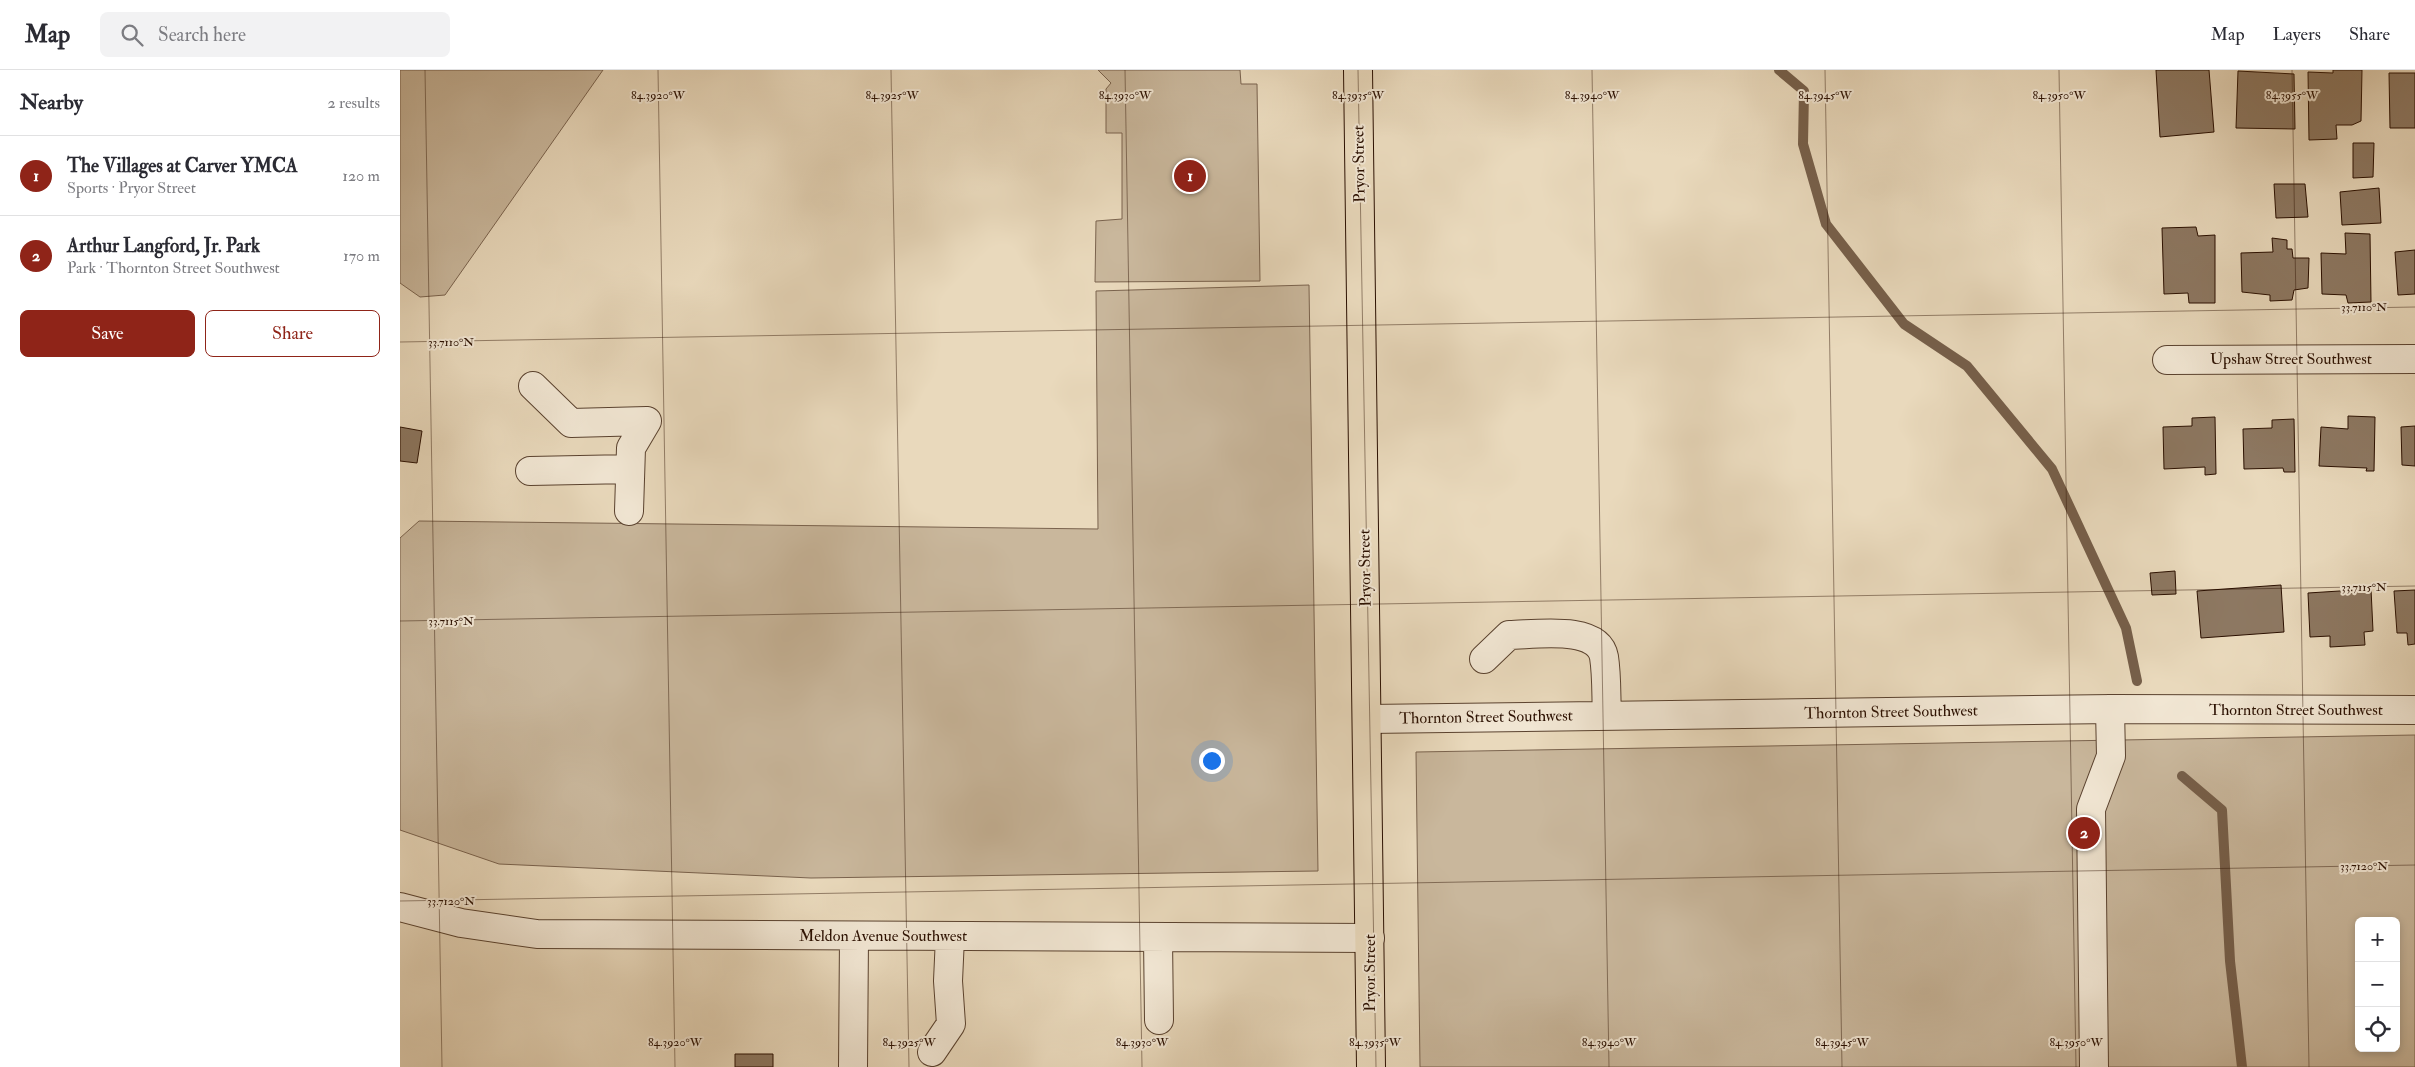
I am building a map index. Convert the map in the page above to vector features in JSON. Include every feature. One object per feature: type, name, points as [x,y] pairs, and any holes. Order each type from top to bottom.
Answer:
[{"type":"main road","name":"Pryor Street","points":[[1358,70],[1361,368],[1368,719],[1370,1067]]},
{"type":"street","name":"Upshaw Street Southwest","points":[[2167,360],[2415,359]]},
{"type":"street","points":[[533,386],[571,423],[647,421],[631,448],[629,510]]},
{"type":"street","points":[[530,472],[630,469]]},
{"type":"street","points":[[1484,659],[1509,635],[1579,634],[1595,642],[1604,655],[1607,716]]},
{"type":"street","name":"Thornton Street Southwest","points":[[1368,719],[2110,709],[2415,710]]},
{"type":"street","points":[[2094,1067],[2092,809],[2111,756],[2110,709]]},
{"type":"street","name":"Meldon Avenue Southwest","points":[[400,907],[461,923],[537,934],[1370,938]]},
{"type":"street","points":[[854,937],[854,1067]]},
{"type":"street","points":[[932,1052],[950,1024],[948,981],[950,937]]},
{"type":"street","points":[[1158,938],[1159,1020]]},
{"type":"shaded area","points":[[400,70],[603,70],[445,295],[420,297],[400,283]]},
{"type":"shaded area","points":[[1098,70],[1240,70],[1241,84],[1257,84],[1260,281],[1095,282],[1096,221],[1122,219],[1122,133],[1106,133],[1106,89],[1111,83]]},
{"type":"shaded area","points":[[1309,285],[1318,871],[811,878],[499,864],[400,830],[400,538],[419,521],[1098,529],[1096,291]]},
{"type":"shaded area","points":[[2415,735],[2415,1067],[1420,1067],[1416,752]]},
{"type":"building","points":[[2156,70],[2209,70],[2214,132],[2160,137]]},
{"type":"building","points":[[2333,70],[2362,70],[2361,121],[2352,125],[2336,125],[2337,139],[2309,140],[2308,72],[2333,73]]},
{"type":"building","points":[[2238,71],[2294,74],[2295,129],[2236,128]]},
{"type":"building","points":[[2389,73],[2415,73],[2415,128],[2390,128]]},
{"type":"building","points":[[2353,143],[2374,143],[2373,177],[2353,178]]},
{"type":"building","points":[[2274,184],[2305,184],[2308,217],[2276,218]]},
{"type":"building","points":[[2379,188],[2381,223],[2342,225],[2340,192]]},
{"type":"building","points":[[2196,227],[2198,236],[2215,235],[2215,303],[2189,303],[2188,293],[2164,294],[2162,228]]},
{"type":"building","points":[[2345,233],[2370,234],[2371,302],[2348,303],[2346,295],[2322,294],[2321,253],[2346,254]]},
{"type":"building","points":[[2272,238],[2287,240],[2287,249],[2292,249],[2293,258],[2309,258],[2308,288],[2294,290],[2292,300],[2270,301],[2270,295],[2242,292],[2241,253],[2273,252]]},
{"type":"building","points":[[2415,250],[2415,294],[2398,295],[2395,252]]},
{"type":"building","points":[[2348,416],[2375,417],[2374,471],[2366,471],[2367,468],[2319,466],[2321,427],[2348,429]]},
{"type":"building","points":[[2215,417],[2216,474],[2205,475],[2205,467],[2164,469],[2163,427],[2192,426],[2192,418]]},
{"type":"building","points":[[2294,419],[2295,472],[2284,472],[2283,468],[2244,469],[2243,429],[2272,428],[2272,420]]},
{"type":"building","points":[[2415,426],[2415,466],[2402,465],[2401,427]]},
{"type":"building","points":[[400,427],[422,431],[417,463],[400,461]]},
{"type":"building","points":[[2175,571],[2176,594],[2152,595],[2150,573]]},
{"type":"building","points":[[2281,585],[2284,632],[2201,638],[2197,591]]},
{"type":"building","points":[[2371,589],[2373,631],[2364,632],[2365,645],[2330,647],[2330,636],[2310,637],[2308,593]]},
{"type":"building","points":[[2415,590],[2415,644],[2408,645],[2407,633],[2397,633],[2394,591]]},
{"type":"building","points":[[735,1054],[773,1054],[773,1067],[735,1067]]},
{"type":"waterway","points":[[1779,70],[1804,91],[1803,144],[1826,224],[1904,324],[1967,366],[2052,469],[2126,628],[2137,681]]},
{"type":"waterway","points":[[2182,776],[2222,810],[2230,961],[2242,1067]]},
{"type":"place","name":"The Villages at Carver YMCA","points":[[1190,176]]},
{"type":"place","name":"Arthur Langford, Jr. Park","points":[[2084,833]]}]
